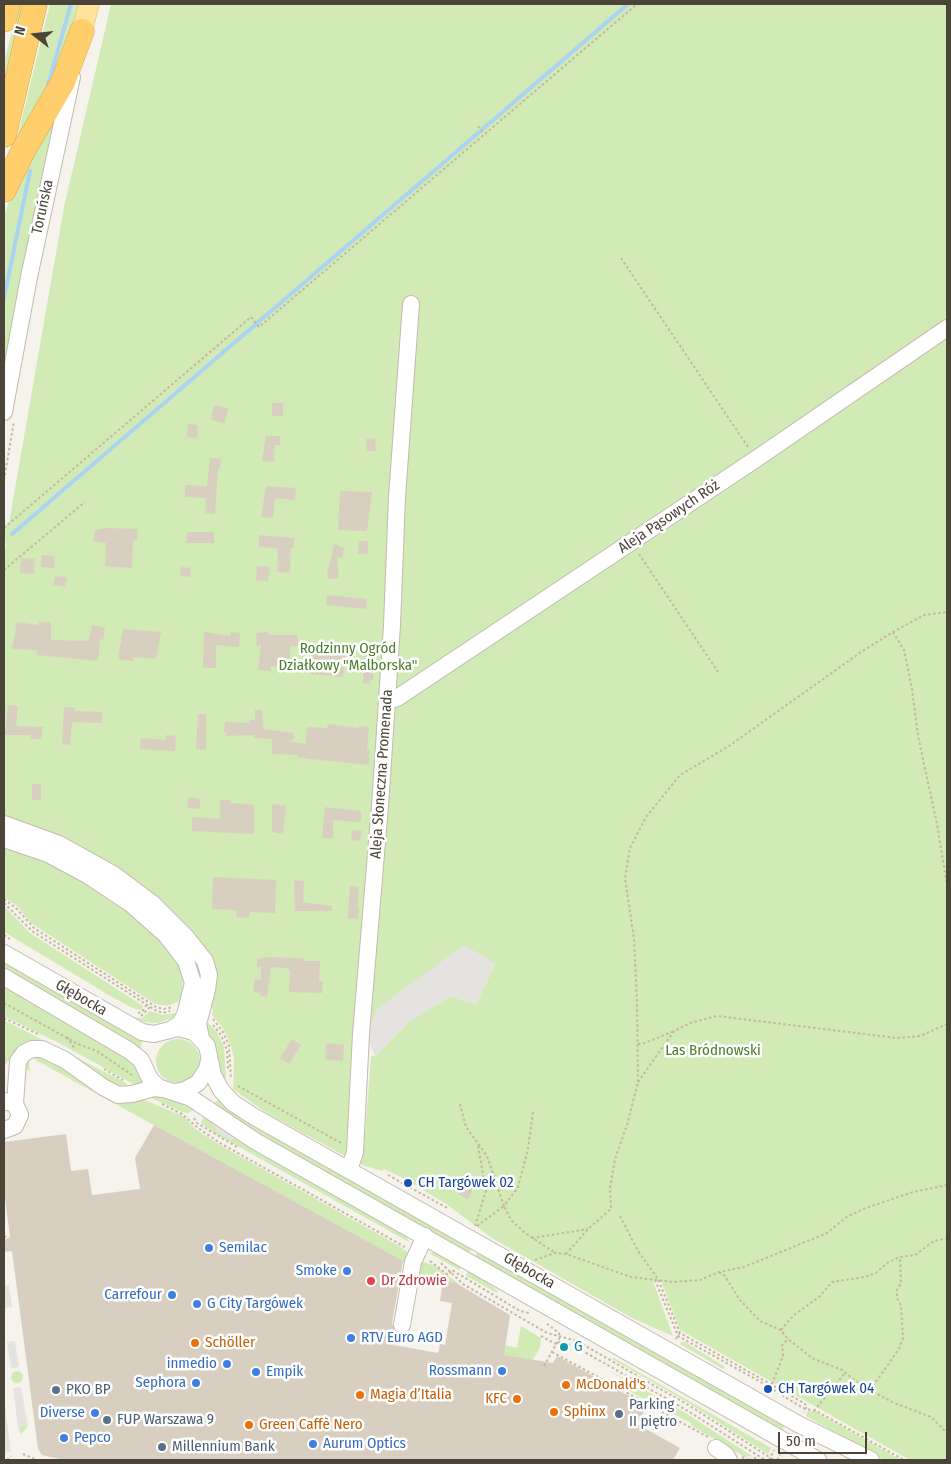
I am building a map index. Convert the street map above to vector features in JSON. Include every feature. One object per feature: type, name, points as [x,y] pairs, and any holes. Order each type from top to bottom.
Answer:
[{"type":"highway","points":[[4,20],[8,4]]},
{"type":"highway","points":[[4,135],[35,4]]},
{"type":"highway","points":[[4,190],[23,151],[63,82],[82,31]]},
{"type":"main road","name":"Toruńska","points":[[82,31],[89,4]]},
{"type":"street","name":"Toruńska","points":[[4,412],[47,191],[82,31]]},
{"type":"street","name":"Aleja Słoneczna Promenada","points":[[349,1170],[354,1159],[361,1034],[370,944],[387,701],[396,506],[411,304]]},
{"type":"street","name":"Aleja Pąsowych Róż","points":[[387,701],[397,698],[756,459],[947,328]]},
{"type":"street","points":[[4,824],[43,837],[94,862],[134,889],[171,921],[200,954],[207,968],[208,990],[180,1024],[167,1031],[147,1050],[141,1074]]},
{"type":"street","points":[[4,839],[31,847],[75,867],[144,914],[176,947],[190,969],[193,983],[191,1011],[201,1038]]},
{"type":"street","name":"Głębocka","points":[[4,953],[131,1026],[150,1034],[189,1030],[201,1038],[207,1046],[216,1083],[233,1103],[272,1128],[798,1424],[871,1460]]},
{"type":"street","name":"Głębocka","points":[[4,977],[138,1057],[141,1074],[164,1094],[190,1098],[255,1141],[812,1458]]},
{"type":"street","points":[[4,1130],[12,1129],[20,1119],[19,1111],[9,1102],[17,1098],[16,1070],[18,1061],[24,1052],[37,1049],[65,1060],[103,1087],[118,1094],[132,1094],[154,1088],[164,1094],[185,1090],[198,1082],[204,1074],[209,1059]]},
{"type":"street","points":[[402,1325],[413,1262],[424,1236]]},
{"type":"street","points":[[812,1458],[828,1445],[823,1436]]},
{"type":"street","points":[[714,1452],[734,1457]]},
{"type":"path","points":[[4,528],[251,317],[259,327],[637,4]]},
{"type":"path","points":[[478,126],[484,134]]},
{"type":"path","points":[[621,258],[756,459]]},
{"type":"path","points":[[4,570],[85,502]]},
{"type":"path","points":[[631,542],[718,672]]},
{"type":"path","points":[[566,1254],[588,1229],[612,1208],[610,1189],[615,1159],[627,1125],[638,1082],[634,939],[625,878],[630,848],[646,817],[680,775],[735,742],[861,652],[893,632],[924,615],[947,612]]},
{"type":"path","points":[[893,632],[904,650],[912,689],[918,736],[937,824],[947,885]]},
{"type":"path","points":[[4,900],[32,931],[152,1009],[163,1013],[177,1010],[191,1011]]},
{"type":"path","points":[[4,900],[16,908],[34,928],[156,1007],[191,1011],[213,1024],[222,1038],[228,1057],[227,1080]]},
{"type":"path","points":[[4,1003],[84,1047],[97,1051],[141,1074]]},
{"type":"path","points":[[638,1044],[645,1044],[690,1023],[717,1016],[897,1038],[920,1036],[947,1024]]},
{"type":"path","points":[[638,1082],[674,1031]]},
{"type":"path","points":[[67,1037],[79,1055]]},
{"type":"path","points":[[246,1090],[299,1122],[342,1144],[355,1146]]},
{"type":"path","points":[[164,1094],[198,1128],[220,1143],[409,1249]]},
{"type":"path","points":[[460,1104],[466,1127],[487,1156],[504,1206],[511,1220],[531,1238],[555,1253]]},
{"type":"path","points":[[477,1144],[486,1191],[474,1229],[504,1206],[518,1188],[528,1149],[533,1112]]},
{"type":"path","points":[[530,1261],[555,1253],[566,1254],[631,1277],[686,1282],[700,1280],[719,1272],[744,1267],[827,1234],[845,1218],[863,1209],[913,1192],[947,1185]]},
{"type":"path","points":[[620,1216],[638,1251],[658,1279],[680,1333],[770,1386],[806,1410],[814,1411],[904,1460]]},
{"type":"path","points":[[531,1238],[588,1229]]},
{"type":"path","points":[[4,1236],[9,1236]]},
{"type":"path","points":[[781,1330],[794,1315],[819,1297],[832,1282],[865,1277],[900,1257],[915,1255],[934,1242],[947,1238]]},
{"type":"path","points":[[427,1254],[463,1284],[547,1332],[574,1340],[690,1406],[768,1459]]},
{"type":"path","points":[[870,1390],[898,1350],[903,1338],[901,1306],[897,1298],[897,1290],[901,1282],[900,1257]]},
{"type":"path","points":[[429,1260],[448,1275],[452,1270],[520,1311],[533,1315]]},
{"type":"path","points":[[719,1272],[725,1276],[740,1299],[760,1321],[781,1330],[788,1339],[812,1358],[845,1372],[870,1390],[892,1402],[931,1418],[947,1433]]},
{"type":"path","points":[[654,1278],[678,1336],[804,1403],[806,1410]]},
{"type":"path","points":[[517,1315],[520,1311]]},
{"type":"path","points":[[543,1320],[558,1332],[560,1337]]},
{"type":"path","points":[[541,1336],[557,1343],[574,1346],[688,1411],[759,1456],[776,1460],[781,1454]]},
{"type":"path","points":[[544,1366],[560,1337]]},
{"type":"path","points":[[770,1386],[778,1373],[777,1365],[783,1356],[782,1345],[788,1339]]},
{"type":"path","points":[[552,1352],[597,1375],[714,1452]]},
{"type":"path","points":[[814,1411],[845,1372]]},
{"type":"path","points":[[803,1414],[806,1410]]},
{"type":"path","points":[[768,1459],[774,1450]]},
{"type":"path","points":[[23,1454],[37,1460]]},
{"type":"path","points":[[8,1460],[11,1456]]},
{"type":"path","points":[[734,1457],[748,1460],[759,1456]]},
{"type":"green space","points":[[19,4],[23,4],[4,82],[4,62]]},
{"type":"green space","points":[[50,4],[82,4],[74,38],[14,151]]},
{"type":"green space","points":[[111,4],[947,4],[947,1460],[910,1460],[680,1330],[661,1281],[653,1281],[673,1336],[632,1318],[492,1238],[446,1204],[405,1179],[384,1169],[382,1171],[361,1165],[359,1148],[364,1148],[371,1056],[375,1056],[409,1022],[450,996],[476,1004],[495,964],[365,1034],[347,1157],[268,1114],[233,1089],[234,1059],[231,1046],[223,1028],[212,1015],[213,1009],[210,1008],[217,980],[213,961],[4,817],[4,558],[6,546],[4,526],[9,523],[64,207]]},
{"type":"green space","points":[[55,115],[4,369],[4,217],[13,188]]},
{"type":"green space","points":[[4,845],[71,873],[123,907],[144,925],[165,945],[177,961],[183,978],[182,1000],[167,1006],[155,1004],[31,923],[17,906],[4,897]]},
{"type":"green space","points":[[4,906],[30,933],[143,1006],[141,1010],[135,1009],[112,997],[4,932]]},
{"type":"green space","points":[[4,960],[142,1040],[141,1048],[4,970]]},
{"type":"green space","points":[[4,985],[132,1060],[145,1082],[137,1086],[59,1043],[4,1016]]},
{"type":"green space","points":[[150,1011],[163,1015],[181,1012],[172,1018],[158,1023],[143,1022],[131,1017],[142,1018]]},
{"type":"green space","points":[[4,1020],[126,1083],[129,1089],[122,1089],[42,1041],[30,1041],[22,1045],[4,1066]]},
{"type":"green space","points":[[205,1020],[217,1032],[224,1047],[226,1077],[223,1081],[217,1051],[206,1030]]},
{"type":"green space","points":[[182,1039],[194,1045],[199,1052],[199,1070],[194,1077],[187,1082],[174,1083],[166,1080],[159,1073],[156,1057],[159,1049],[166,1042]]},
{"type":"green space","points":[[36,1055],[183,1116],[197,1130],[220,1145],[401,1247],[408,1253],[404,1275],[404,1263],[32,1058],[29,1062],[30,1071],[22,1067],[25,1061]]},
{"type":"green space","points":[[156,1095],[182,1102],[195,1109],[188,1113],[182,1112],[149,1097]]},
{"type":"green space","points":[[219,1099],[473,1246],[468,1254],[254,1133],[212,1105]]},
{"type":"green space","points":[[204,1116],[239,1139],[406,1235],[409,1242],[216,1134],[201,1123]]},
{"type":"green space","points":[[479,1250],[785,1425],[781,1432],[474,1258]]},
{"type":"green space","points":[[437,1252],[462,1265],[459,1270],[429,1253]]},
{"type":"green space","points":[[421,1261],[435,1266],[462,1286],[456,1283],[416,1277]]},
{"type":"green space","points":[[469,1268],[498,1291],[497,1293],[466,1276]]},
{"type":"green space","points":[[521,1326],[541,1338],[540,1347],[533,1360],[473,1350],[505,1345],[517,1348]]},
{"type":"green space","points":[[685,1342],[725,1367],[723,1369],[680,1344]]},
{"type":"green space","points":[[614,1358],[771,1448],[768,1454],[687,1402],[612,1359]]},
{"type":"green space","points":[[607,1369],[684,1412],[752,1456],[745,1457],[692,1426],[691,1423],[617,1385],[621,1378]]},
{"type":"green space","points":[[15,1371],[19,1371],[23,1377],[19,1383],[15,1383],[11,1379],[11,1375]]},
{"type":"green space","points":[[21,1387],[28,1426],[21,1434],[18,1427],[27,1425]]},
{"type":"green space","points":[[808,1411],[816,1412],[901,1460],[884,1460],[806,1416]]},
{"type":"shaded area","points":[[464,945],[495,963],[476,1004],[450,996],[409,1022],[375,1056],[365,1034],[378,1008]]},
{"type":"shaded area","points":[[211,1121],[239,1139],[229,1139],[217,1132]]},
{"type":"shaded area","points":[[9,1285],[12,1307],[4,1308],[4,1286]]},
{"type":"shaded area","points":[[15,1341],[19,1367],[11,1368],[7,1342]]},
{"type":"shaded area","points":[[21,1387],[27,1425],[18,1427],[13,1388]]},
{"type":"shaded area","points":[[4,1399],[11,1452],[4,1453]]},
{"type":"building","points":[[272,403],[283,403],[283,416],[272,416]]},
{"type":"building","points":[[214,405],[228,408],[225,423],[211,420]]},
{"type":"building","points":[[188,424],[198,425],[197,438],[187,437]]},
{"type":"building","points":[[266,436],[280,436],[280,445],[275,445],[274,462],[262,461]]},
{"type":"building","points":[[375,438],[376,451],[367,451],[366,439]]},
{"type":"building","points":[[210,458],[221,459],[220,469],[218,469],[215,514],[205,513],[206,498],[185,497],[185,485],[207,486]]},
{"type":"building","points":[[266,486],[296,488],[295,500],[275,498],[273,518],[261,517]]},
{"type":"building","points":[[340,491],[372,492],[367,531],[338,530]]},
{"type":"building","points":[[107,528],[138,529],[137,541],[133,540],[132,568],[105,566],[106,543],[93,541],[95,530]]},
{"type":"building","points":[[187,532],[214,532],[214,543],[186,543]]},
{"type":"building","points":[[259,535],[294,538],[294,548],[291,548],[290,573],[277,572],[278,548],[259,547]]},
{"type":"building","points":[[359,541],[368,541],[368,554],[358,554]]},
{"type":"building","points":[[334,544],[344,548],[342,558],[337,557],[339,578],[328,579],[327,568],[329,567]]},
{"type":"building","points":[[42,555],[54,556],[54,568],[41,567]]},
{"type":"building","points":[[21,558],[35,559],[34,574],[20,573]]},
{"type":"building","points":[[257,566],[270,567],[268,581],[256,580]]},
{"type":"building","points":[[181,567],[191,568],[190,577],[180,576]]},
{"type":"building","points":[[55,576],[67,577],[65,587],[53,585]]},
{"type":"building","points":[[327,595],[367,599],[366,609],[326,605]]},
{"type":"building","points":[[17,622],[39,625],[39,622],[51,622],[51,640],[89,641],[92,625],[105,628],[103,640],[100,639],[98,661],[37,655],[37,650],[12,649]]},
{"type":"building","points":[[123,629],[161,632],[156,659],[134,657],[133,661],[118,659]]},
{"type":"building","points":[[204,632],[230,636],[231,632],[240,633],[239,647],[216,645],[216,668],[203,668]]},
{"type":"building","points":[[268,632],[269,635],[298,635],[298,646],[291,646],[288,668],[271,666],[271,671],[258,670],[261,645],[257,646],[256,633]]},
{"type":"building","points":[[310,645],[346,646],[343,677],[309,674]]},
{"type":"building","points":[[365,648],[374,649],[373,680],[370,680],[370,684],[363,683]]},
{"type":"building","points":[[8,705],[18,706],[16,726],[43,727],[41,739],[31,739],[31,735],[5,735]]},
{"type":"building","points":[[64,707],[75,708],[74,711],[102,712],[102,723],[72,722],[70,745],[62,744]]},
{"type":"building","points":[[255,710],[262,710],[263,729],[294,733],[293,740],[286,741],[306,744],[307,727],[327,728],[328,724],[359,728],[359,726],[369,727],[367,749],[369,749],[369,765],[310,759],[298,757],[298,755],[272,754],[272,739],[254,738],[254,735],[226,736],[227,733],[224,732],[225,722],[249,723],[249,720],[255,720]]},
{"type":"building","points":[[198,714],[206,714],[206,750],[196,749]]},
{"type":"building","points":[[166,735],[176,736],[175,751],[140,749],[141,738],[166,740]]},
{"type":"building","points":[[32,784],[41,784],[41,800],[32,800]]},
{"type":"building","points":[[188,797],[201,799],[199,809],[187,808]]},
{"type":"building","points":[[220,800],[231,800],[231,803],[254,805],[254,834],[192,831],[192,817],[220,819]]},
{"type":"building","points":[[272,804],[286,806],[283,834],[272,832]]},
{"type":"building","points":[[325,807],[361,811],[361,822],[333,820],[333,838],[322,838]]},
{"type":"building","points":[[352,830],[362,831],[360,841],[351,840]]},
{"type":"building","points":[[213,877],[276,880],[275,913],[250,912],[249,918],[236,917],[237,910],[212,909]]},
{"type":"building","points":[[294,880],[304,881],[303,902],[332,906],[332,911],[295,911]]},
{"type":"building","points":[[350,886],[359,887],[358,919],[348,918]]},
{"type":"building","points":[[261,957],[304,958],[304,961],[320,961],[319,981],[323,981],[322,993],[289,992],[290,971],[288,968],[271,967],[267,997],[253,992],[255,979],[261,980],[261,967],[257,967],[257,959],[261,959]]},
{"type":"building","points":[[292,1039],[301,1045],[289,1064],[280,1058]]},
{"type":"building","points":[[326,1043],[344,1045],[343,1061],[325,1059]]},
{"type":"building","name":"G City Targówek","points":[[154,1125],[403,1261],[392,1323],[396,1333],[394,1345],[438,1353],[440,1344],[445,1345],[452,1303],[440,1301],[443,1281],[456,1283],[510,1315],[504,1355],[553,1363],[557,1356],[647,1406],[637,1424],[680,1448],[673,1460],[64,1460],[42,1455],[38,1449],[12,1251],[4,1252],[4,1240],[10,1237],[4,1191],[4,1142],[66,1134],[71,1171],[88,1169],[92,1195],[140,1189],[135,1158]]},
{"type":"building","points":[[463,1184],[473,1189],[468,1199],[458,1194]]},
{"type":"waterway","points":[[48,85],[71,4]]},
{"type":"waterway","points":[[12,534],[628,4]]},
{"type":"waterway","points":[[4,298],[30,171]]},
{"type":"place","name":"CH Targówek 02","points":[[408,1183]]},
{"type":"place","name":"Semilac","points":[[209,1248]]},
{"type":"place","name":"Smoke","points":[[347,1271]]},
{"type":"place","name":"Dr Zdrowie","points":[[371,1281]]},
{"type":"place","name":"Carrefour","points":[[172,1295]]},
{"type":"place","name":"G City Targówek","points":[[197,1304]]},
{"type":"place","name":"RTV Euro AGD","points":[[351,1338]]},
{"type":"place","name":"Schöller","points":[[195,1343]]},
{"type":"place","name":"G","points":[[564,1347]]},
{"type":"place","name":"inmedio","points":[[227,1364]]},
{"type":"place","name":"Rossmann","points":[[502,1371]]},
{"type":"place","name":"Empik","points":[[256,1372]]},
{"type":"place","name":"Sephora","points":[[196,1383]]},
{"type":"place","name":"McDonald's","points":[[566,1385]]},
{"type":"place","name":"CH Targówek 04","points":[[768,1389]]},
{"type":"place","name":"PKO BP","points":[[56,1390]]},
{"type":"place","name":"Magia d’Italia","points":[[360,1395]]},
{"type":"place","name":"KFC","points":[[517,1399]]},
{"type":"place","name":"Sphinx","points":[[554,1412]]},
{"type":"place","name":"Diverse","points":[[95,1413]]},
{"type":"place","name":"Parking II piętro","points":[[619,1414]]},
{"type":"place","name":"FUP Warszawa 9","points":[[107,1420]]},
{"type":"place","name":"Green Caffè Nero","points":[[249,1425]]},
{"type":"place","name":"Pepco","points":[[64,1438]]},
{"type":"place","name":"Aurum Optics","points":[[313,1444]]},
{"type":"place","name":"Millennium Bank","points":[[162,1447]]},
{"type":"park label","name":"Rodzinny Ogród Działkowy \"Malborska\"","points":[[348,658]]},
{"type":"park label","name":"Las Bródnowski","points":[[713,1051]]}]
